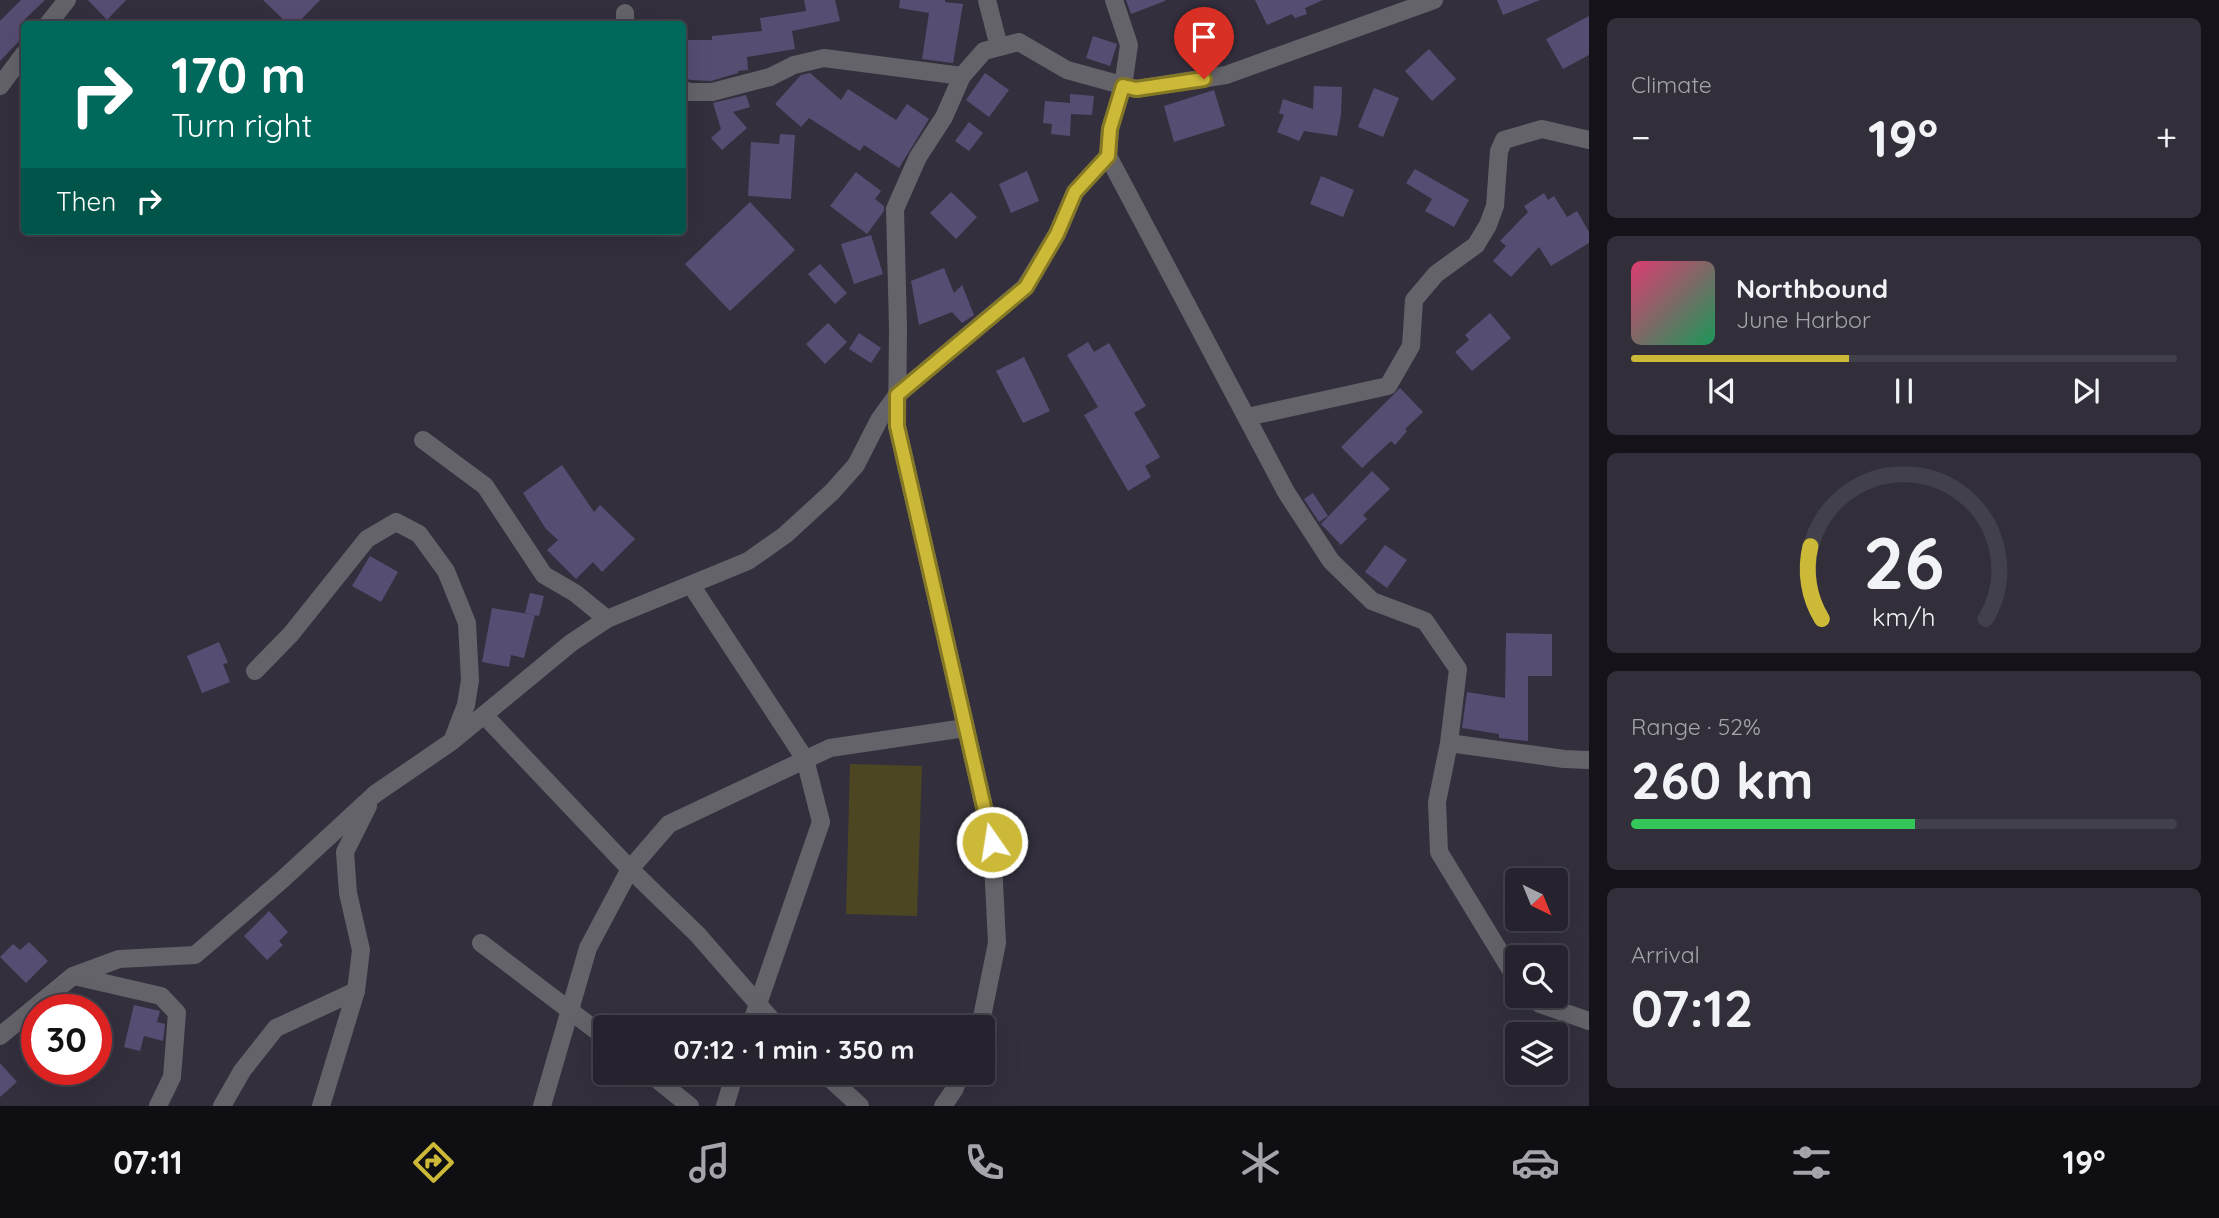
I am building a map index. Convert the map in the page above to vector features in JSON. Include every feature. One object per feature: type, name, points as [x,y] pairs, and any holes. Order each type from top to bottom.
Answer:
[{"type":"street","points":[[50,21],[67,0]]},
{"type":"street","points":[[987,0],[999,47]]},
{"type":"street","points":[[1114,0],[1129,45],[1123,86],[1110,129],[1108,156],[1286,492],[1331,561],[1371,601],[1425,621],[1458,669],[1449,743],[1437,802],[1439,852],[1505,960]]},
{"type":"street","points":[[982,1015],[997,943],[992,842],[897,426],[895,209],[918,157],[944,117],[962,76],[984,51],[1019,42],[1067,70],[1136,89],[1226,75],[1434,0]]},
{"type":"street","points":[[0,86],[21,58]]},
{"type":"street","points":[[686,91],[712,92],[770,77],[794,65],[824,58],[962,76]]},
{"type":"street","points":[[1247,417],[1388,386],[1411,346],[1414,300],[1436,274],[1476,245],[1488,225],[1494,206],[1499,151],[1504,140],[1542,129],[1589,140]]},
{"type":"street","points":[[0,1036],[73,976],[119,959],[195,955],[283,880],[375,794],[451,742],[571,643],[607,619],[748,561],[785,535],[832,492],[856,465],[879,420],[897,395],[1026,287],[1057,234],[1075,192],[1108,156]]},
{"type":"street","points":[[424,440],[485,486],[544,575],[575,593],[607,619]]},
{"type":"street","points":[[255,671],[291,634],[367,539],[396,522],[419,534],[446,572],[467,623],[470,680],[467,705],[451,742]]},
{"type":"street","points":[[691,585],[805,760],[821,822],[754,1015]]},
{"type":"street","points":[[484,715],[630,869],[698,935],[768,1015]]},
{"type":"street","points":[[542,1106],[588,948],[630,869],[669,824],[830,748],[965,728]]},
{"type":"street","points":[[1449,743],[1589,760]]},
{"type":"street","points":[[321,1106],[356,991],[361,950],[348,892],[345,852],[375,794]]},
{"type":"street","points":[[481,943],[593,1028]]},
{"type":"street","points":[[73,976],[161,996],[177,1013],[172,1077],[158,1106]]},
{"type":"street","points":[[222,1106],[242,1071],[276,1028],[356,991]]},
{"type":"street","points":[[1552,1008],[1589,1021]]},
{"type":"street","points":[[664,1085],[690,1106]]},
{"type":"street","points":[[725,1106],[731,1085]]},
{"type":"street","points":[[837,1085],[860,1106]]},
{"type":"street","points":[[943,1106],[956,1085]]},
{"type":"shaded area","points":[[850,764],[922,766],[917,916],[846,914]]},
{"type":"building","points":[[21,0],[45,0],[21,21],[21,39],[0,61],[0,21]]},
{"type":"building","points":[[88,0],[126,0],[107,20]]},
{"type":"building","points":[[263,0],[320,0],[300,21],[285,21]]},
{"type":"building","points":[[804,0],[835,0],[840,21],[792,31],[795,49],[747,57],[748,70],[711,81],[686,79],[686,40],[712,40],[712,36],[762,31],[760,18],[806,11]]},
{"type":"building","points":[[900,0],[945,0],[963,4],[953,63],[922,59],[929,13],[899,8]]},
{"type":"building","points":[[1126,0],[1165,0],[1165,1],[1131,14]]},
{"type":"building","points":[[1255,0],[1323,0],[1305,8],[1307,14],[1295,18],[1292,14],[1267,25]]},
{"type":"building","points":[[1497,0],[1540,0],[1503,15]]},
{"type":"building","points":[[1209,9],[1213,19],[1223,15],[1230,36],[1195,49],[1184,18]]},
{"type":"building","points":[[1589,16],[1589,55],[1563,69],[1546,39]]},
{"type":"building","points":[[1093,36],[1117,44],[1110,66],[1086,58]]},
{"type":"building","points":[[1429,49],[1456,79],[1432,101],[1405,71]]},
{"type":"building","points":[[810,73],[841,100],[848,89],[896,120],[907,104],[929,119],[899,168],[864,145],[860,151],[809,118],[801,127],[775,104],[801,75]]},
{"type":"building","points":[[985,73],[1009,90],[989,117],[966,100]]},
{"type":"building","points":[[1314,86],[1342,87],[1337,136],[1304,131],[1299,141],[1277,132],[1284,115],[1279,113],[1283,99],[1313,109]]},
{"type":"building","points":[[1374,88],[1399,98],[1383,137],[1358,127]]},
{"type":"building","points":[[1214,90],[1225,126],[1174,142],[1164,106]]},
{"type":"building","points":[[1070,94],[1094,96],[1092,115],[1071,114],[1070,136],[1051,134],[1052,124],[1043,123],[1045,101],[1070,103]]},
{"type":"building","points":[[746,95],[750,107],[733,112],[747,128],[722,150],[711,138],[721,129],[713,103]]},
{"type":"building","points":[[969,122],[983,133],[969,151],[955,141]]},
{"type":"building","points":[[780,134],[795,135],[791,199],[748,196],[751,142],[779,144]]},
{"type":"building","points":[[1415,169],[1469,200],[1454,227],[1425,211],[1432,199],[1406,183]]},
{"type":"building","points":[[1027,171],[1039,201],[1011,213],[999,184]]},
{"type":"building","points":[[856,172],[881,191],[875,199],[884,206],[884,211],[867,234],[830,206]]},
{"type":"building","points":[[1321,176],[1354,190],[1343,217],[1310,204]]},
{"type":"building","points":[[951,192],[977,217],[956,239],[930,213]]},
{"type":"building","points":[[1544,193],[1548,200],[1554,196],[1567,217],[1577,211],[1589,232],[1589,243],[1551,266],[1539,247],[1511,277],[1493,261],[1506,246],[1500,241],[1528,212],[1524,206]]},
{"type":"building","points":[[750,202],[795,250],[730,311],[685,264]]},
{"type":"building","points":[[871,235],[883,274],[854,284],[841,244]]},
{"type":"building","points":[[820,264],[847,293],[835,304],[808,274]]},
{"type":"building","points":[[944,268],[954,293],[962,285],[974,315],[962,323],[952,312],[919,325],[911,281]]},
{"type":"building","points":[[1490,313],[1511,338],[1472,371],[1455,352],[1469,340],[1465,335]]},
{"type":"building","points":[[828,323],[847,342],[825,364],[806,344]]},
{"type":"building","points":[[859,333],[881,348],[871,363],[849,349]]},
{"type":"building","points":[[1088,342],[1094,352],[1109,343],[1146,406],[1134,413],[1160,457],[1145,466],[1151,477],[1128,491],[1084,415],[1098,407],[1067,355]]},
{"type":"building","points":[[1024,357],[1050,411],[1023,423],[996,371]]},
{"type":"building","points":[[1400,388],[1423,412],[1405,429],[1407,431],[1395,445],[1391,441],[1362,468],[1341,447]]},
{"type":"building","points":[[562,465],[594,512],[600,505],[635,539],[602,572],[593,562],[576,579],[547,550],[558,540],[546,529],[523,493]]},
{"type":"building","points":[[1372,471],[1390,489],[1363,515],[1367,519],[1341,545],[1321,524]]},
{"type":"building","points":[[1313,493],[1328,516],[1319,522],[1304,499]]},
{"type":"building","points":[[1385,545],[1407,560],[1387,588],[1365,572]]},
{"type":"building","points":[[370,556],[398,572],[381,602],[352,586]]},
{"type":"building","points":[[530,593],[544,596],[539,616],[525,613]]},
{"type":"building","points":[[492,608],[535,615],[524,658],[511,655],[509,667],[482,662]]},
{"type":"building","points":[[1506,633],[1552,634],[1552,676],[1528,676],[1528,741],[1499,738],[1499,734],[1462,728],[1467,692],[1505,698]]},
{"type":"building","points":[[219,642],[228,663],[223,664],[230,682],[202,693],[187,656]]},
{"type":"building","points":[[269,911],[288,932],[279,941],[283,945],[267,960],[244,936]]},
{"type":"building","points":[[29,942],[48,961],[26,983],[0,957],[13,944],[20,950]]},
{"type":"building","points":[[134,1005],[160,1011],[157,1022],[165,1024],[163,1041],[144,1036],[140,1051],[124,1047]]},
{"type":"building","points":[[0,1063],[17,1082],[0,1097]]},
{"type":"route","points":[[992,842],[897,426],[897,395],[1026,287],[1057,234],[1075,192],[1108,156],[1110,129],[1123,86],[1136,89],[1204,79]]}]
